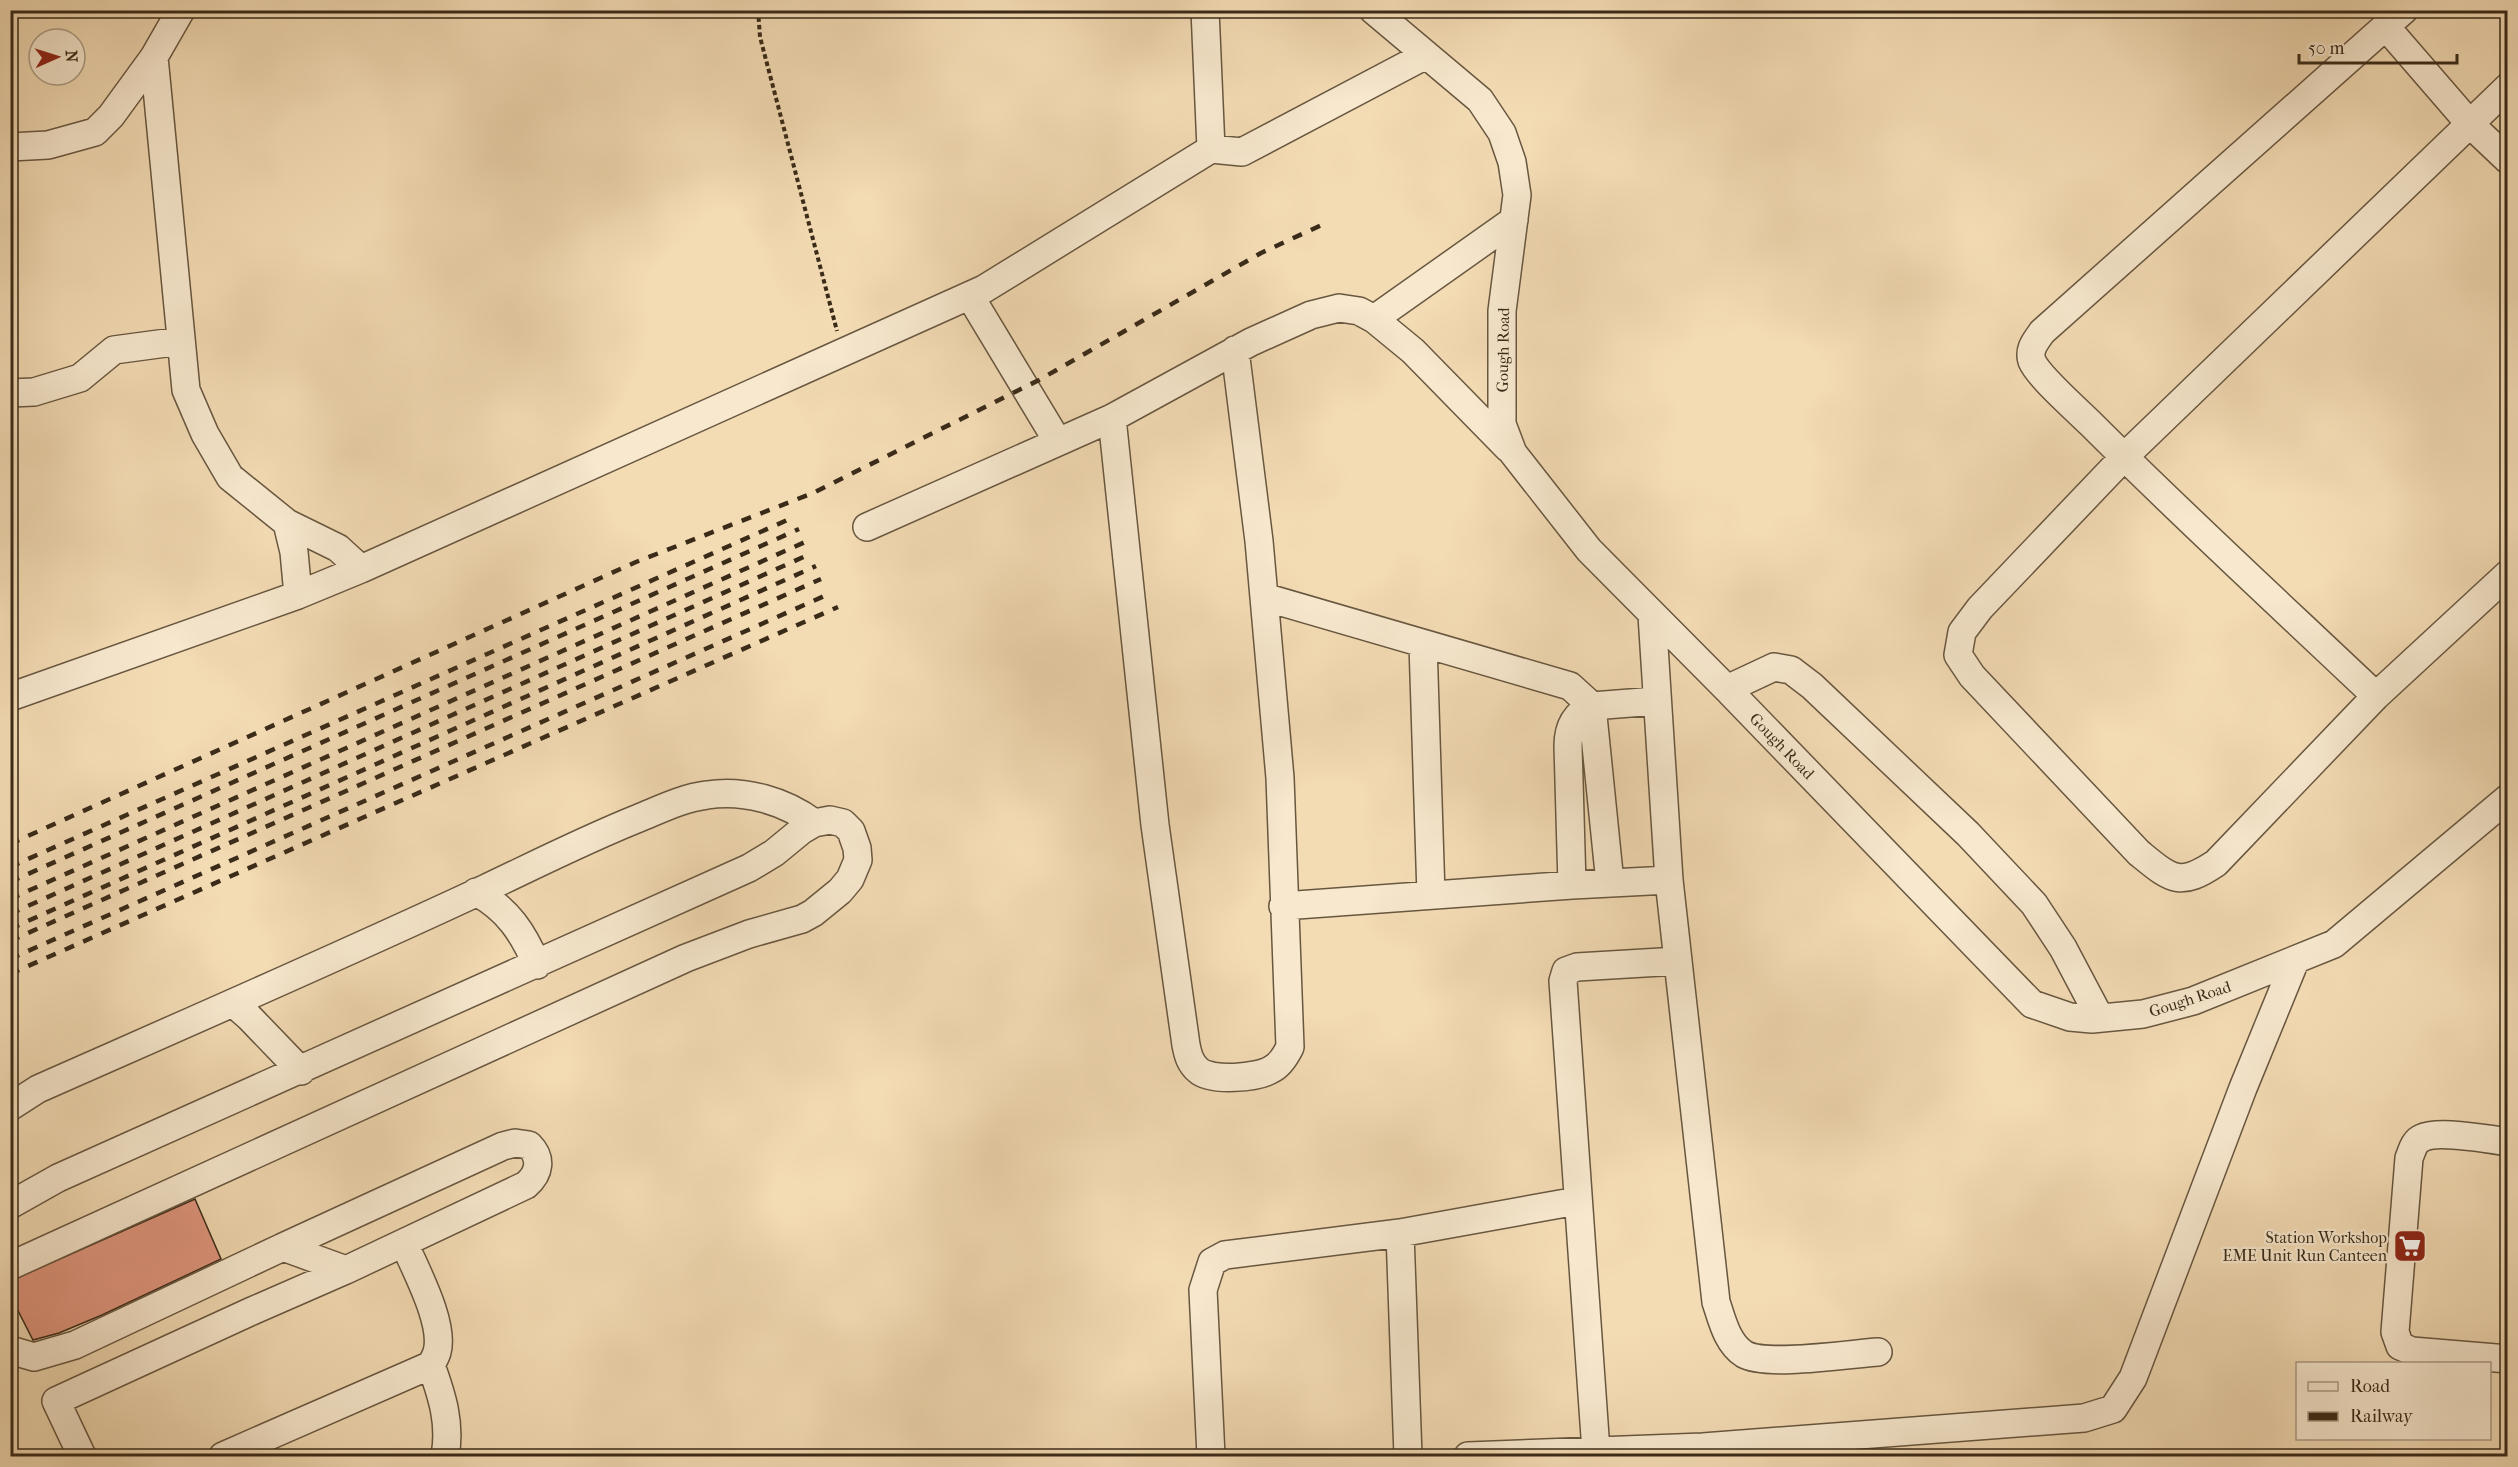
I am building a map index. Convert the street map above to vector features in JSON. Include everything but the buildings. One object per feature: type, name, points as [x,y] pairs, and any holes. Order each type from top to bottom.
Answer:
[{"type":"street","points":[[10,147],[48,145],[95,132],[111,116],[154,57],[181,10]]},
{"type":"street","points":[[1205,10],[1211,149]]},
{"type":"street","name":"Gough Road","points":[[1373,10],[1480,100],[1502,132],[1512,162],[1517,195],[1502,311],[1502,424],[1513,453],[1589,550],[2032,1004],[2070,1017],[2100,1018],[2143,1014],[2193,1001],[2295,961],[2334,944],[2508,798]]},
{"type":"street","points":[[2376,696],[2124,457],[2037,369],[2032,359],[2031,348],[2042,332],[2396,19],[2470,124],[2508,160]]},
{"type":"street","points":[[10,697],[298,595],[970,296],[1211,149],[1242,152],[1426,55]]},
{"type":"street","points":[[154,57],[186,390],[210,443],[230,477],[287,523],[338,548],[362,568]]},
{"type":"street","points":[[2508,87],[2124,457],[1980,608],[1962,633],[1958,655],[1972,676],[2139,853],[2164,873],[2181,879],[2196,876],[2216,863],[2376,696],[2508,574]]},
{"type":"street","points":[[1374,319],[1514,220]]},
{"type":"street","points":[[970,296],[1058,442]]},
{"type":"street","points":[[867,527],[1112,418],[1235,350],[1311,315],[1339,308],[1359,311],[1374,319],[1413,351],[1513,453]]},
{"type":"street","points":[[10,393],[34,392],[80,378],[114,350],[181,342]]},
{"type":"street","points":[[1112,418],[1155,825],[1186,1045],[1190,1060],[1200,1072],[1212,1076],[1230,1077],[1261,1074],[1275,1068],[1290,1047],[1280,778],[1264,597],[1235,350]]},
{"type":"street","points":[[287,523],[294,552],[298,595]]},
{"type":"street","points":[[1264,597],[1570,686],[1592,706],[1610,883]]},
{"type":"street","points":[[1652,615],[1669,880],[1716,1302],[1728,1336],[1744,1353],[1762,1360],[1878,1352]]},
{"type":"street","points":[[1423,644],[1431,895]]},
{"type":"street","points":[[1727,689],[1774,666],[1791,670],[1812,686],[1960,827],[2034,904],[2063,948],[2100,1018]]},
{"type":"street","points":[[1572,885],[1568,734],[1573,721],[1584,710],[1592,706],[1656,700]]},
{"type":"street","points":[[10,1107],[38,1089],[233,1003],[595,836],[686,800],[709,795],[738,795],[765,799],[788,806],[814,823]]},
{"type":"street","points":[[10,1205],[58,1178],[301,1071],[749,868],[814,823],[830,820],[843,823],[851,831],[857,848],[858,860],[850,879],[840,891],[802,919],[749,934],[686,958],[10,1266]]},
{"type":"street","points":[[1283,906],[1669,880]]},
{"type":"street","points":[[476,892],[503,909],[525,938],[537,965]]},
{"type":"street","points":[[1596,1451],[1563,981],[1566,971],[1577,967],[1678,961]]},
{"type":"street","points":[[1468,1456],[1596,1451],[1704,1452],[2084,1418],[2113,1409],[2133,1378],[2243,1088],[2295,961]]},
{"type":"street","points":[[233,1003],[301,1071]]},
{"type":"street","points":[[2508,1142],[2453,1136],[2423,1137],[2416,1143],[2409,1158],[2394,1332],[2400,1346],[2412,1351],[2508,1359]]},
{"type":"street","points":[[10,1350],[33,1357],[75,1345],[503,1146],[523,1143],[534,1150],[538,1166],[537,1173],[526,1185],[405,1245],[56,1401],[82,1456]]},
{"type":"street","points":[[1211,1456],[1203,1290],[1212,1262],[1225,1255],[1400,1233],[1577,1201]]},
{"type":"street","points":[[1400,1233],[1408,1456]]},
{"type":"street","points":[[223,1456],[430,1365],[437,1352],[438,1333],[423,1286],[405,1245]]},
{"type":"street","points":[[283,1247],[346,1270]]},
{"type":"street","points":[[430,1365],[447,1419],[448,1443],[445,1456]]},
{"type":"path","points":[[758,10],[760,37],[843,352]]},
{"type":"railway","points":[[10,844],[636,562],[813,493],[1039,380],[1261,253],[1326,223]]},
{"type":"railway","points":[[10,867],[794,517]]},
{"type":"railway","points":[[10,882],[799,529]]},
{"type":"railway","points":[[10,899],[805,542]]},
{"type":"railway","points":[[10,914],[810,554]]},
{"type":"railway","points":[[10,929],[816,566]]},
{"type":"railway","points":[[10,941],[821,579]]},
{"type":"railway","points":[[10,959],[831,593]]},
{"type":"railway","points":[[10,974],[838,607]]},
{"type":"place","name":"Station Workshop EME Unit Run Canteen","points":[[2410,1246]]}]
